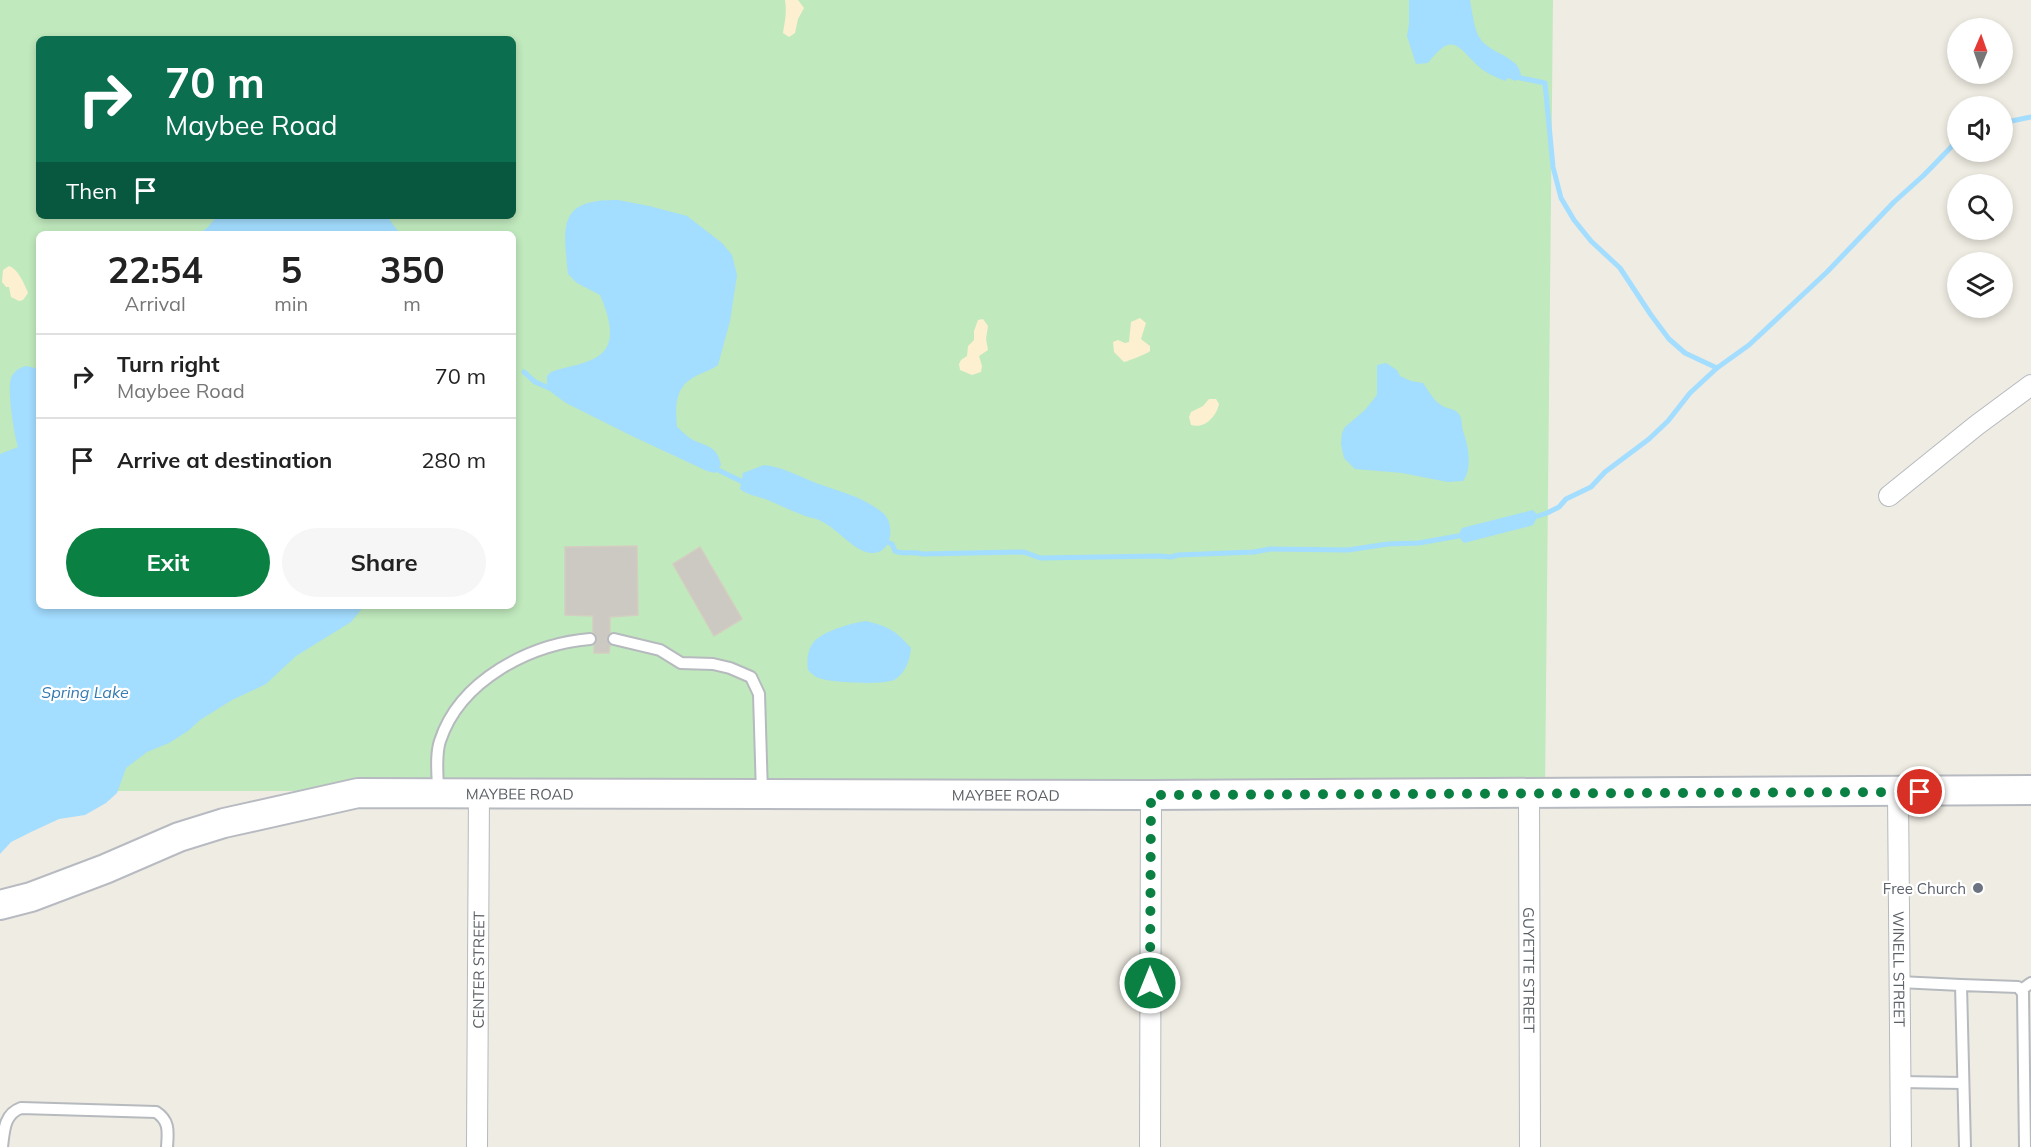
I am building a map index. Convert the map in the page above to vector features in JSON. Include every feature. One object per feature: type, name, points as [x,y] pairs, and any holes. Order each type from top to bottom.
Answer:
[{"type":"main road","name":"MAYBEE ROAD","points":[[0,905],[32,897],[179,837],[224,823],[358,793],[762,796],[2031,790]]},
{"type":"street","points":[[1889,496],[2031,385]]},
{"type":"street","name":"WINELL STREET","points":[[1898,792],[1901,1147]]},
{"type":"street","name":"CENTER STREET","points":[[477,1147],[478,793]]},
{"type":"street","name":"GUYETTE STREET","points":[[1529,794],[1530,1147]]},
{"type":"street","points":[[1150,1147],[1151,795]]},
{"type":"lane","points":[[438,792],[439,742],[450,719],[472,692],[487,677],[542,648],[590,639]]},
{"type":"lane","points":[[614,639],[660,650],[681,663],[713,664],[751,677],[759,694],[762,796]]},
{"type":"lane","points":[[1899,982],[2018,987],[2021,990],[2023,993],[2025,1147]]},
{"type":"lane","points":[[2021,990],[2031,983]]},
{"type":"lane","points":[[1962,985],[1965,1147]]},
{"type":"lane","points":[[1900,1082],[1963,1083]]},
{"type":"lane","points":[[2,1147],[6,1122],[12,1113],[21,1108],[156,1112],[163,1117],[168,1126],[167,1147]]},
{"type":"green space","points":[[0,0],[1553,0],[1545,791],[0,791]]},
{"type":"sand","points":[[785,0],[798,0],[804,8],[798,19],[795,33],[789,37],[783,33]]},
{"type":"sand","points":[[9,266],[18,273],[28,293],[23,300],[19,301],[11,297],[9,287],[2,282],[3,270]]},
{"type":"sand","points":[[1140,318],[1146,323],[1141,339],[1150,346],[1150,351],[1124,362],[1114,352],[1113,342],[1118,340],[1129,342],[1131,322]]},
{"type":"sand","points":[[983,319],[988,326],[986,339],[988,350],[979,356],[981,372],[972,375],[960,370],[959,364],[967,356],[968,346],[974,340],[978,320]]},
{"type":"sand","points":[[1209,399],[1216,399],[1219,404],[1213,417],[1205,424],[1191,425],[1189,417],[1191,412],[1203,406]]},
{"type":"water","points":[[1409,0],[1470,0],[1479,37],[1489,47],[1509,58],[1521,74],[1516,81],[1508,78],[1505,81],[1483,70],[1462,50],[1451,45],[1437,52],[1428,63],[1416,64],[1407,36]]},
{"type":"water","points":[[618,200],[687,216],[722,243],[732,255],[737,275],[730,321],[718,365],[684,385],[678,397],[676,412],[677,427],[691,439],[711,448],[717,454],[721,465],[715,473],[634,437],[566,403],[551,392],[547,383],[547,376],[551,372],[596,358],[606,348],[609,341],[610,325],[600,295],[577,283],[568,274],[565,242],[569,218],[574,210],[584,204]]},
{"type":"water","points":[[215,219],[389,219],[398,231],[203,231]]},
{"type":"water","points":[[1386,363],[1397,370],[1400,376],[1423,383],[1438,403],[1460,415],[1469,456],[1468,470],[1463,481],[1448,482],[1402,473],[1355,469],[1344,458],[1341,444],[1342,433],[1345,427],[1365,410],[1377,395],[1377,365]]},
{"type":"water","name":"Spring Lake","points":[[26,366],[36,368],[36,609],[362,609],[351,622],[296,656],[266,684],[232,700],[169,743],[147,752],[126,768],[117,793],[106,803],[85,815],[59,819],[31,832],[11,842],[0,854],[0,454],[18,447],[10,384],[11,378],[19,369]]},
{"type":"water","points":[[764,465],[851,495],[876,507],[887,518],[890,525],[889,540],[886,546],[881,551],[866,552],[819,520],[740,489],[743,473]]},
{"type":"water","points":[[1533,510],[1538,516],[1533,525],[1464,543],[1458,536],[1462,528]]},
{"type":"water","points":[[866,621],[891,630],[911,648],[906,666],[898,677],[888,682],[845,682],[825,680],[808,670],[811,646],[817,639],[838,628]]},
{"type":"building","points":[[637,546],[638,615],[610,617],[610,633],[607,638],[610,645],[609,653],[594,653],[597,639],[593,632],[593,616],[565,615],[565,547]]},
{"type":"building","points":[[700,547],[742,619],[714,636],[673,564]]},
{"type":"waterway","points":[[1511,76],[1545,83],[1553,167],[1561,198],[1574,220],[1591,241],[1620,268],[1669,339],[1685,353],[1717,368]]},
{"type":"waterway","points":[[2013,121],[2031,117]]},
{"type":"waterway","points":[[1538,516],[1559,507],[1566,499],[1591,487],[1605,472],[1649,439],[1668,421],[1690,393],[1717,368],[1749,345],[1827,272],[1894,202],[1947,151]]},
{"type":"waterway","points":[[524,372],[535,382],[554,390]]},
{"type":"waterway","points":[[712,467],[747,484]]},
{"type":"waterway","points":[[882,540],[892,544],[895,551],[901,553],[1024,552],[1040,558],[1171,557],[1270,549],[1348,550],[1388,544],[1419,543],[1458,536]]},
{"type":"place","name":"Free Church","points":[[1978,888]]},
{"type":"route","points":[[1150,983],[1151,795],[1920,792]]}]
